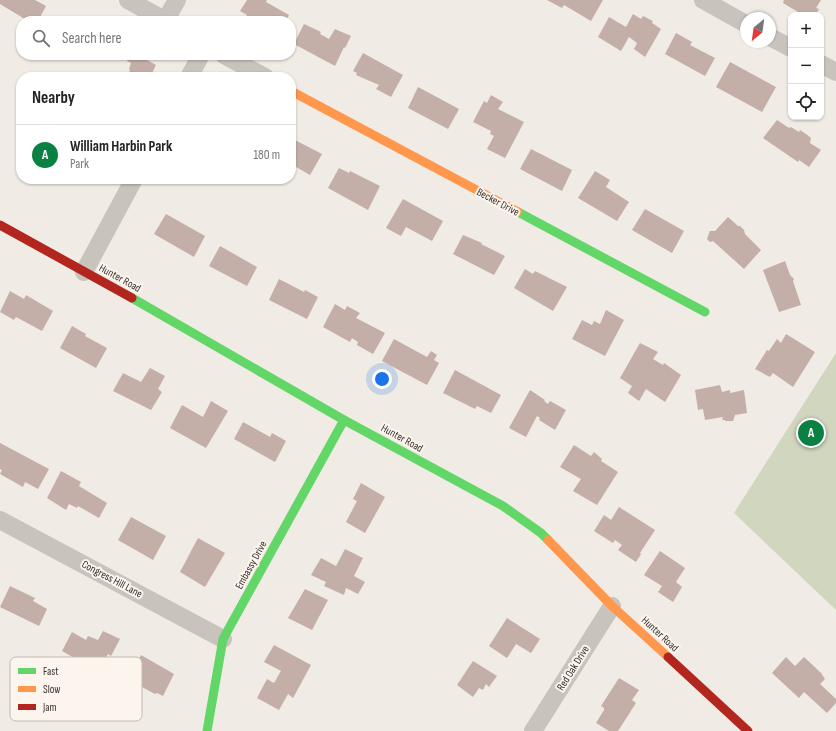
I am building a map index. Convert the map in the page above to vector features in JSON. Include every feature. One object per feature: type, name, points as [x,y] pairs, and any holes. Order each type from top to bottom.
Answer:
[{"type":"street","points":[[128,0],[157,16]]},
{"type":"street","points":[[168,16],[176,0]]},
{"type":"street","points":[[703,0],[740,21]]},
{"type":"street","points":[[776,40],[788,46]]},
{"type":"street","points":[[192,72],[198,60]]},
{"type":"street","points":[[233,60],[256,72]]},
{"type":"street","points":[[824,66],[836,72]]},
{"type":"street","name":"Becker Drive","points":[[296,94],[705,312]]},
{"type":"street","points":[[84,272],[131,184]]},
{"type":"street","name":"Hunter Road","points":[[0,225],[101,280],[344,420],[503,506],[540,532],[612,606],[748,731]]},
{"type":"street","name":"Embassy Drive","points":[[207,731],[223,639],[344,420]]},
{"type":"street","name":"Congress Hill Lane","points":[[0,520],[223,639]]},
{"type":"street","name":"Red Oak Drive","points":[[533,731],[612,606]]},
{"type":"green space","points":[[836,353],[836,610],[734,513]]},
{"type":"building","points":[[0,0],[35,0],[46,6],[41,16],[20,16],[0,4]]},
{"type":"building","points":[[247,0],[267,0],[266,2],[289,15],[246,16],[240,11]]},
{"type":"building","points":[[547,0],[603,0],[591,21],[564,5],[562,8]]},
{"type":"building","points":[[784,0],[821,0],[816,8],[819,9],[818,12],[798,12],[783,3]]},
{"type":"building","points":[[633,14],[641,19],[643,16],[653,21],[652,23],[661,29],[645,57],[634,49],[637,43],[629,37],[621,51],[598,37],[609,17],[626,27]]},
{"type":"building","points":[[304,24],[321,32],[320,34],[329,39],[335,29],[351,36],[335,66],[296,45],[296,40]]},
{"type":"building","points":[[676,33],[692,42],[690,45],[715,58],[705,76],[665,54]]},
{"type":"building","points":[[363,53],[403,75],[391,97],[376,89],[379,85],[356,75],[357,73],[353,71]]},
{"type":"building","points":[[147,60],[156,65],[152,72],[129,72],[131,63],[127,61]]},
{"type":"building","points":[[730,62],[776,87],[762,112],[716,87]]},
{"type":"building","points":[[418,87],[459,109],[448,129],[408,108]]},
{"type":"building","points":[[491,95],[503,102],[498,109],[524,122],[505,158],[487,149],[494,136],[490,134],[491,131],[473,122],[484,101],[487,103]]},
{"type":"building","points":[[777,120],[789,128],[791,127],[799,132],[800,130],[806,134],[811,138],[810,143],[821,150],[809,167],[799,160],[798,162],[763,138]]},
{"type":"building","points":[[296,141],[322,154],[310,175],[296,167]]},
{"type":"building","points":[[531,149],[572,170],[562,191],[520,169]]},
{"type":"building","points":[[339,168],[349,173],[350,171],[380,186],[368,210],[328,188]]},
{"type":"building","points":[[595,171],[610,180],[606,187],[629,202],[617,221],[578,198]]},
{"type":"building","points":[[403,199],[443,221],[432,241],[406,227],[401,236],[386,228]]},
{"type":"building","points":[[645,209],[684,231],[672,253],[632,230]]},
{"type":"building","points":[[166,214],[205,236],[194,257],[154,234]]},
{"type":"building","points":[[728,217],[744,230],[745,234],[761,250],[744,269],[713,241],[710,242],[707,239],[710,231],[715,231]]},
{"type":"building","points":[[463,235],[482,243],[481,244],[505,256],[494,275],[453,254]]},
{"type":"building","points":[[220,246],[257,267],[247,286],[209,266]]},
{"type":"building","points":[[785,261],[790,275],[794,279],[793,281],[801,305],[779,312],[763,270]]},
{"type":"building","points":[[525,269],[533,274],[535,271],[567,287],[553,311],[514,288]]},
{"type":"building","points":[[279,279],[304,292],[305,290],[318,297],[307,319],[269,300]]},
{"type":"building","points":[[10,291],[24,299],[26,295],[53,311],[42,331],[16,317],[14,320],[0,312]]},
{"type":"building","points":[[335,304],[345,310],[347,306],[360,313],[356,318],[385,333],[373,354],[357,345],[358,342],[352,338],[350,342],[323,327]]},
{"type":"building","points":[[606,310],[624,320],[605,356],[572,339],[582,320],[592,325],[594,321],[600,324]]},
{"type":"building","points":[[72,326],[86,334],[85,336],[107,348],[96,368],[60,348]]},
{"type":"building","points":[[786,334],[815,352],[793,387],[773,373],[770,377],[755,369],[767,350],[769,351],[777,339],[781,343]]},
{"type":"building","points":[[394,339],[427,357],[431,351],[437,355],[434,360],[439,363],[427,385],[382,361]]},
{"type":"building","points":[[640,343],[658,352],[653,359],[663,365],[664,363],[681,375],[665,402],[646,389],[639,401],[628,393],[632,386],[620,378]]},
{"type":"building","points":[[150,368],[165,376],[158,389],[162,392],[151,410],[113,391],[123,373],[141,382]]},
{"type":"building","points":[[455,370],[501,395],[491,413],[477,406],[475,409],[443,393]]},
{"type":"building","points":[[720,385],[722,392],[730,390],[730,393],[744,390],[747,413],[735,415],[733,421],[722,420],[723,417],[705,420],[703,409],[698,410],[695,390]]},
{"type":"building","points":[[530,390],[545,400],[544,401],[548,404],[550,401],[566,410],[555,430],[539,420],[540,418],[537,416],[526,437],[509,428]]},
{"type":"building","points":[[211,401],[228,411],[206,448],[170,428],[182,405],[203,417]]},
{"type":"building","points":[[243,422],[270,437],[272,433],[286,441],[275,462],[234,439]]},
{"type":"building","points":[[0,443],[49,469],[38,489],[25,482],[23,487],[0,474],[2,470],[0,469]]},
{"type":"building","points":[[574,445],[591,456],[594,452],[602,459],[601,461],[618,472],[597,505],[573,491],[581,479],[560,467]]},
{"type":"building","points":[[61,471],[81,482],[79,486],[107,503],[99,518],[78,506],[77,508],[69,504],[66,510],[47,498]]},
{"type":"building","points":[[361,483],[385,497],[365,533],[346,522],[357,501],[353,499]]},
{"type":"building","points":[[619,507],[655,530],[636,562],[618,550],[622,545],[615,540],[613,543],[594,531],[604,515],[611,520]]},
{"type":"building","points":[[131,517],[166,536],[153,560],[118,540]]},
{"type":"building","points":[[198,538],[225,553],[205,587],[180,572]]},
{"type":"building","points":[[345,549],[363,558],[354,576],[365,582],[358,594],[346,588],[344,595],[324,586],[326,582],[311,575],[321,558],[336,566]]},
{"type":"building","points":[[660,551],[685,568],[676,582],[682,587],[673,602],[658,592],[662,586],[644,575]]},
{"type":"building","points":[[10,586],[35,598],[33,601],[47,609],[39,626],[0,607]]},
{"type":"building","points":[[305,589],[328,600],[312,630],[288,618]]},
{"type":"building","points":[[507,618],[540,639],[531,653],[516,644],[507,658],[489,646]]},
{"type":"building","points":[[103,631],[120,639],[111,656],[108,654],[106,657],[73,657],[62,651],[72,632],[86,640],[88,636],[98,640]]},
{"type":"building","points":[[274,645],[311,665],[293,698],[288,694],[279,710],[257,698],[267,679],[274,683],[281,671],[264,662]]},
{"type":"building","points":[[141,655],[174,674],[163,696],[157,693],[155,694],[142,687],[142,657],[140,657]]},
{"type":"building","points":[[786,657],[795,666],[804,657],[821,673],[825,679],[820,684],[836,699],[836,703],[827,713],[804,692],[799,698],[772,673]]},
{"type":"building","points":[[473,661],[497,676],[489,687],[486,684],[483,690],[479,688],[473,697],[457,685]]},
{"type":"building","points":[[619,678],[639,690],[632,700],[636,703],[618,731],[609,731],[596,723],[604,710],[601,706]]},
{"type":"traffic: fast","points":[[518,212],[705,312]]},
{"type":"traffic: fast","points":[[132,298],[344,420],[503,506],[541,533],[548,540]]},
{"type":"traffic: fast","points":[[207,731],[223,639],[344,420]]},
{"type":"traffic: slow","points":[[296,94],[518,212]]},
{"type":"traffic: slow","points":[[548,540],[612,606],[668,657]]},
{"type":"traffic: jam","points":[[0,225],[132,298]]},
{"type":"traffic: jam","points":[[668,657],[748,731]]},
{"type":"place","name":"William Harbin Park","points":[[811,433]]}]
